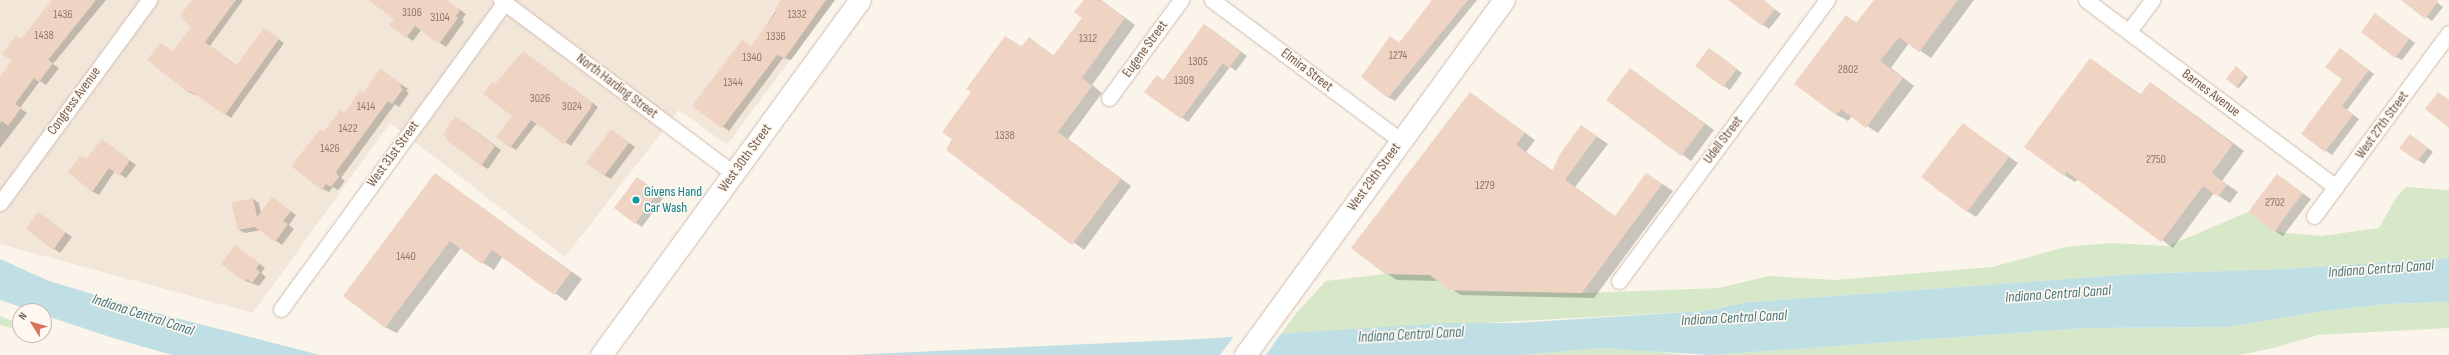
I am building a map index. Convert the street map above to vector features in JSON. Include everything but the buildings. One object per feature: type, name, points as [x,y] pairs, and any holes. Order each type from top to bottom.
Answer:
[{"type":"main road","name":"West 30th Street","points":[[605,350],[860,0]]},
{"type":"main road","name":"West 29th Street","points":[[1244,355],[1504,0]]},
{"type":"street","name":"Congress Avenue","points":[[0,203],[149,0]]},
{"type":"street","name":"Eugene Street","points":[[1109,98],[1181,0]]},
{"type":"street","name":"Elmira Street","points":[[1212,0],[1401,141]]},
{"type":"street","name":"Udell Street","points":[[1620,282],[1827,0]]},
{"type":"street","name":"Barnes Avenue","points":[[2086,0],[2336,187]]},
{"type":"street","points":[[2129,31],[2152,0]]},
{"type":"street","name":"North Harding Street","points":[[504,1],[734,173]]},
{"type":"street","name":"West 31st Street","points":[[281,309],[504,1]]},
{"type":"street","name":"West 27th Street","points":[[2314,216],[2449,33]]},
{"type":"shaded area","points":[[0,0],[835,0],[727,145],[679,110],[565,257],[390,123],[253,313],[0,244]]},
{"type":"green space","points":[[2406,187],[2449,190],[2449,258],[2283,269],[2136,274],[1749,302],[1703,311],[1281,334],[1298,311],[1326,281],[1385,274],[1430,275],[1452,291],[1581,293],[1719,288],[1769,276],[1834,280],[1992,267],[2066,247],[2109,243],[2168,246],[2248,212],[2274,232],[2321,236],[2379,228],[2396,198]]},
{"type":"green space","points":[[2449,302],[2449,328],[2318,335],[2273,348],[2239,355],[1710,355],[2087,328],[2228,327],[2322,311],[2388,304]]},
{"type":"green space","points":[[0,316],[12,321],[12,328],[0,325]]},
{"type":"green space","points":[[1601,348],[1643,350],[1686,355],[1522,355]]},
{"type":"water","name":"Indiana Central Canal","points":[[2449,258],[2449,302],[2388,304],[2322,311],[2228,327],[2087,328],[1710,355],[1601,348],[1522,355],[848,355],[1200,339],[1445,323],[1515,323],[1703,311],[1749,302],[2136,274],[2283,269]]},
{"type":"water","name":"Indiana Central Canal","points":[[0,259],[49,281],[149,311],[320,355],[172,355],[113,338],[52,318],[52,303],[12,304],[0,300]]},
{"type":"pier","points":[[1282,332],[1266,355],[1220,355],[1235,335]]},
{"type":"place","name":"Givens Hand Car Wash","points":[[636,200]]}]
